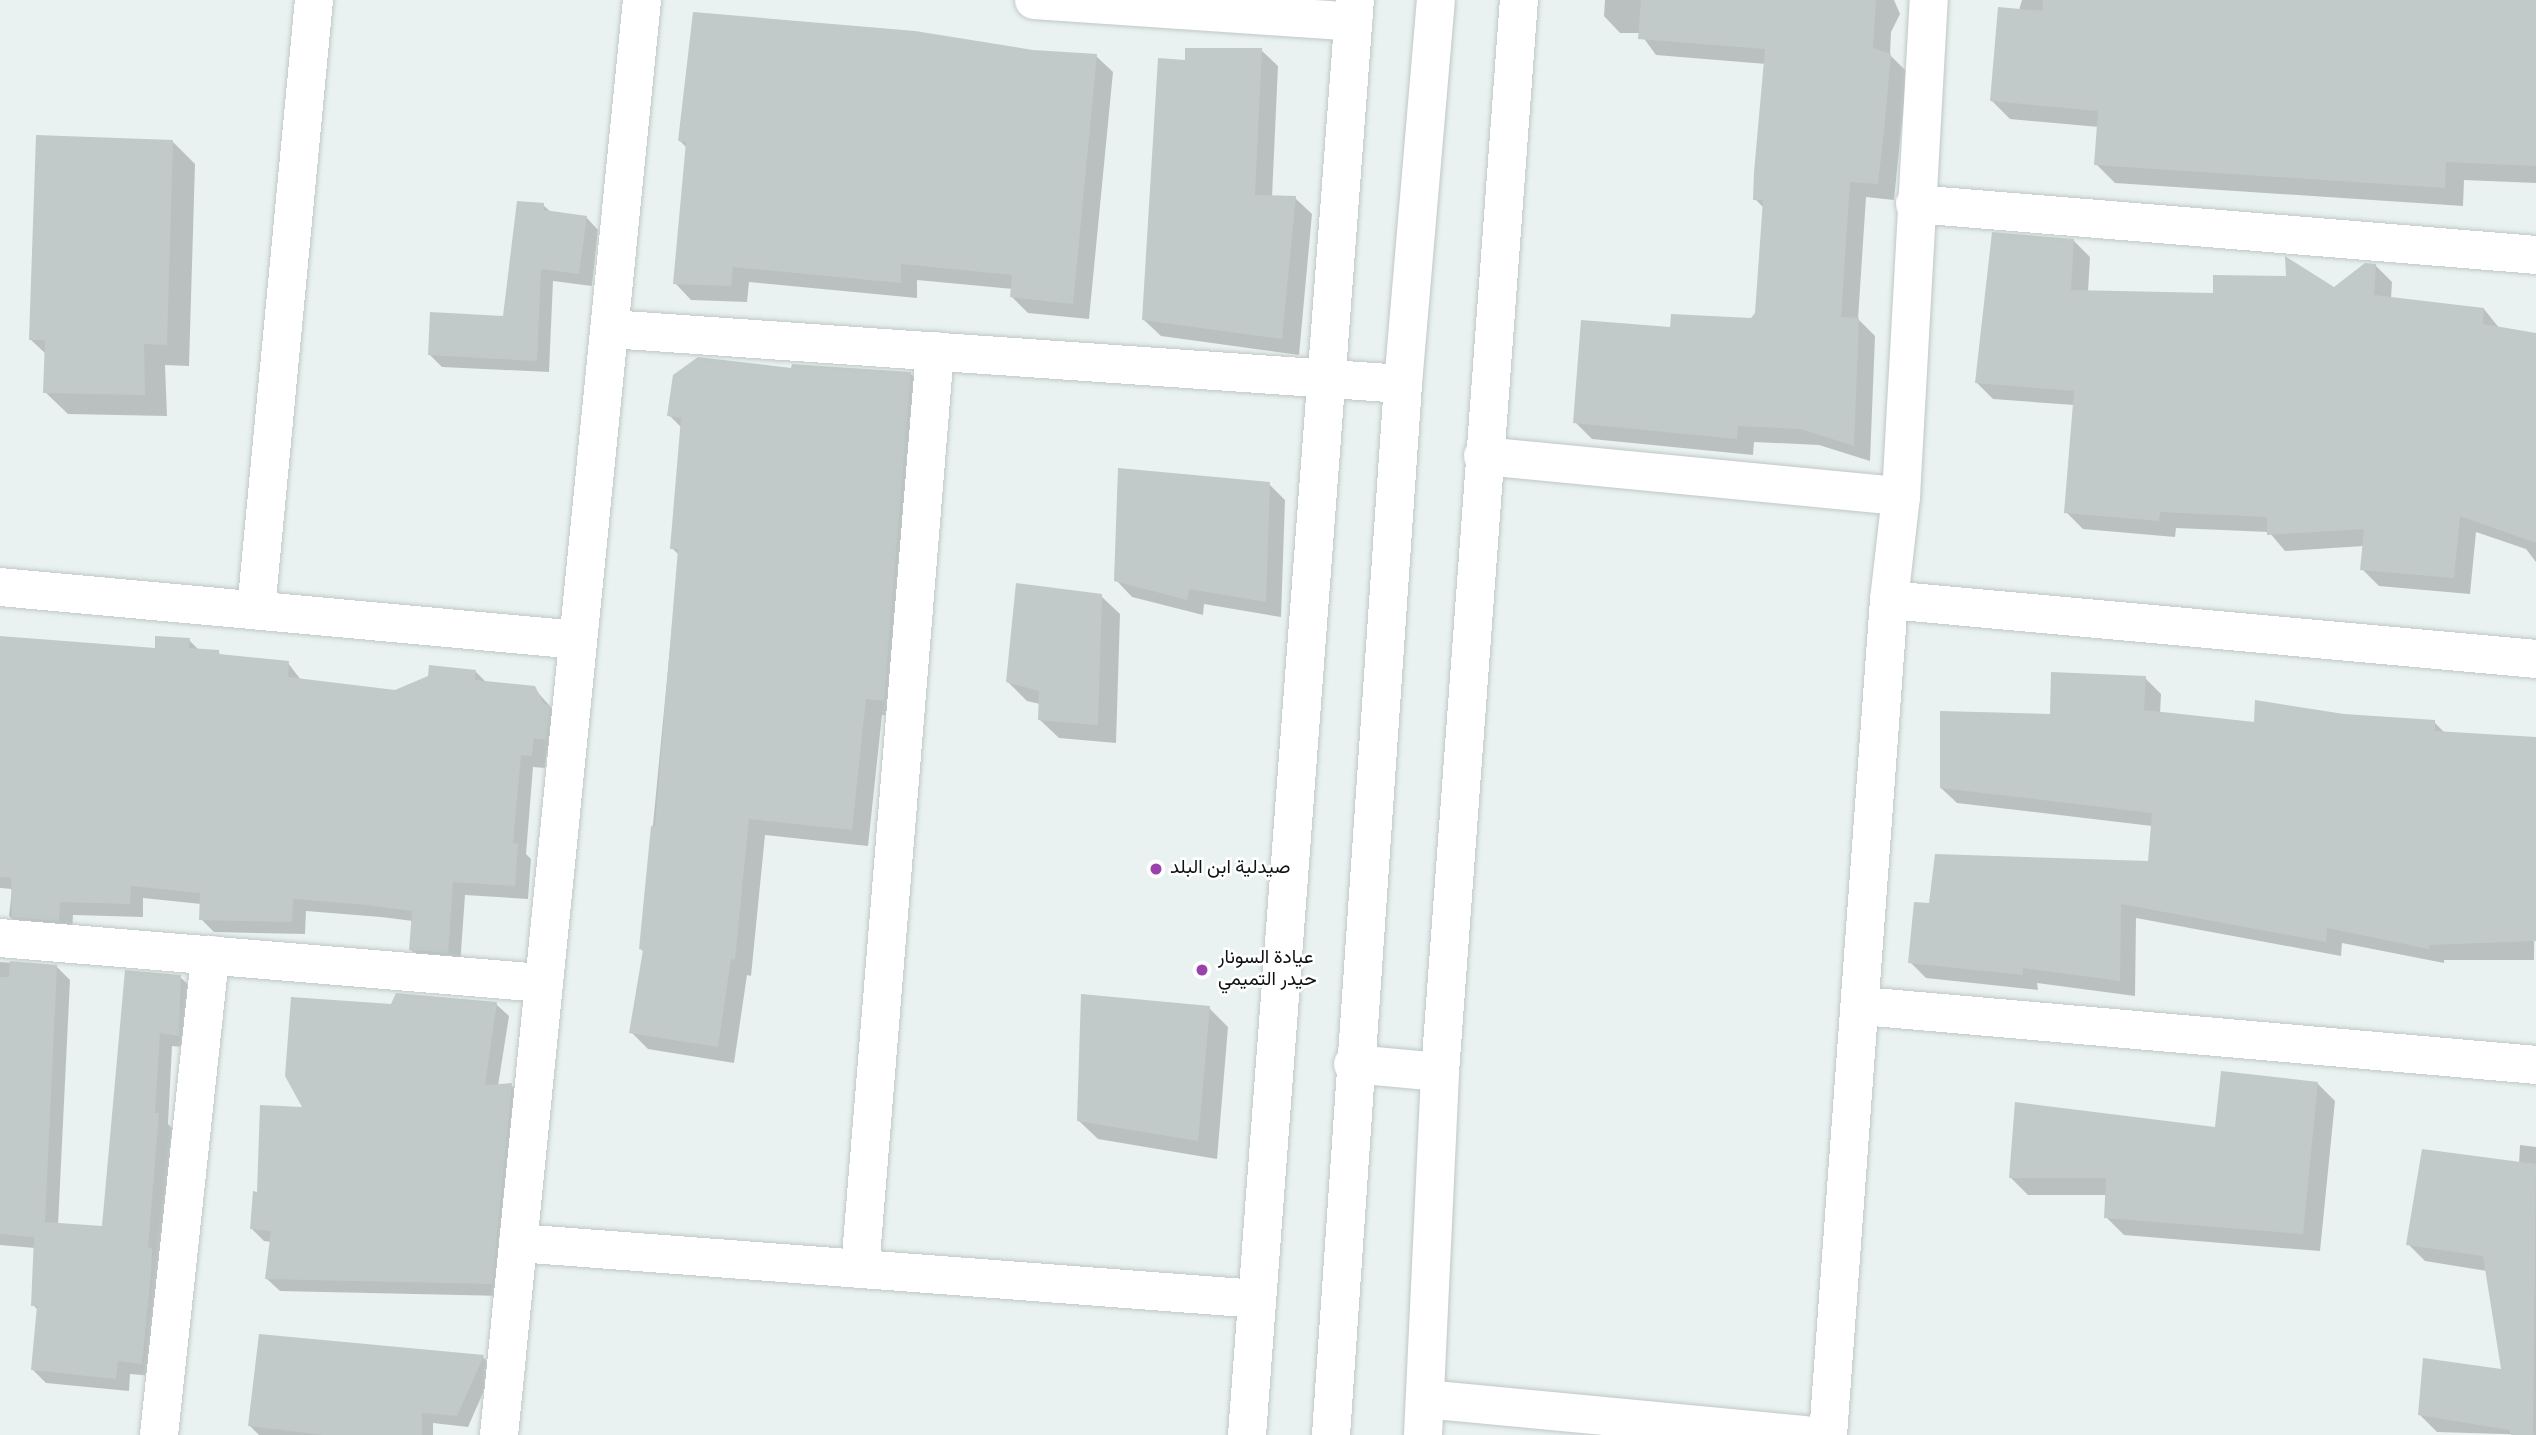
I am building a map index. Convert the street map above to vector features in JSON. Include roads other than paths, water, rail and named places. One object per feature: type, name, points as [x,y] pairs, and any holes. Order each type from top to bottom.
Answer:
[{"type":"street","points":[[256,610],[314,0]]},
{"type":"street","points":[[499,1435],[642,0]]},
{"type":"street","points":[[1034,0],[1354,11],[1247,1435]]},
{"type":"street","points":[[1331,1435],[1353,1063],[1403,384],[1436,0]]},
{"type":"street","points":[[1519,0],[1483,456],[1440,1072],[1424,1417],[1802,1435]]},
{"type":"street","points":[[1828,1435],[1862,1006],[1889,600],[1902,496],[1915,204],[1929,0]]},
{"type":"street","points":[[1915,204],[2536,255]]},
{"type":"street","points":[[610,329],[1403,384]]},
{"type":"street","points":[[860,1269],[935,351]]},
{"type":"street","points":[[1483,456],[1902,496]]},
{"type":"street","points":[[0,587],[578,640]]},
{"type":"street","points":[[1889,600],[2536,659]]},
{"type":"street","points":[[0,938],[542,983]]},
{"type":"street","points":[[159,1435],[210,955]]},
{"type":"street","points":[[1862,1006],[2536,1065]]},
{"type":"street","points":[[1353,1063],[1440,1072]]},
{"type":"street","points":[[518,1242],[1257,1299]]},
{"type":"place","name":"صيدلية ابن البلد","points":[[1156,869]]},
{"type":"place","name":"عيادة السونار حيدر التميمي","points":[[1202,970]]}]
